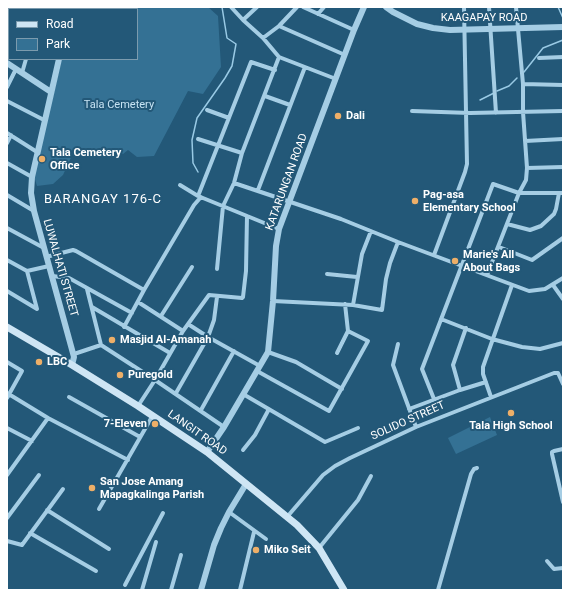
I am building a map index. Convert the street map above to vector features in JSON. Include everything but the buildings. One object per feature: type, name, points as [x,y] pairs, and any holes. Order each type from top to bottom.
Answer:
[{"type":"main road","name":"LANGIT ROAD","points":[[7,327],[153,415],[207,452],[297,525],[319,548],[344,590]]},
{"type":"street","points":[[231,7],[263,38],[279,57],[336,79]]},
{"type":"street","points":[[243,20],[257,7]]},
{"type":"street","points":[[263,38],[279,26],[297,7]]},
{"type":"street","points":[[303,7],[354,30]]},
{"type":"street","points":[[318,14],[324,7]]},
{"type":"street","name":"KATARUNGAN ROAD","points":[[207,452],[224,427],[268,352],[276,246],[280,229],[289,201],[364,7]]},
{"type":"street","name":"KAAGAPAY ROAD","points":[[386,7],[392,12],[417,24],[433,28],[465,30],[563,26]]},
{"type":"street","points":[[434,255],[465,172],[467,155],[467,113],[464,7]]},
{"type":"street","points":[[489,7],[496,113]]},
{"type":"street","points":[[487,275],[519,193],[526,180],[527,168],[523,112],[523,84],[516,7]]},
{"type":"street","points":[[279,26],[345,54]]},
{"type":"street","points":[[539,58],[563,56]]},
{"type":"street","points":[[217,269],[223,206],[234,183],[242,153],[279,57]]},
{"type":"street","points":[[22,73],[26,60]]},
{"type":"street","name":"LUWALHATI STREET","points":[[60,60],[44,120],[32,177],[31,193],[46,257],[74,354],[72,365]]},
{"type":"street","points":[[124,327],[144,290],[200,196],[251,62],[275,70]]},
{"type":"street","points":[[7,63],[51,92]]},
{"type":"street","points":[[258,190],[305,67]]},
{"type":"street","points":[[7,87],[16,69]]},
{"type":"street","points":[[523,84],[563,85]]},
{"type":"street","points":[[265,96],[290,105]]},
{"type":"street","points":[[7,101],[44,120]]},
{"type":"street","points":[[207,110],[229,118]]},
{"type":"street","points":[[412,111],[467,113],[563,111]]},
{"type":"street","points":[[7,143],[9,134],[38,152]]},
{"type":"street","points":[[198,139],[242,153]]},
{"type":"street","points":[[525,141],[563,139]]},
{"type":"street","points":[[7,163],[32,177]]},
{"type":"street","points":[[527,168],[563,167]]},
{"type":"street","points":[[234,183],[341,219],[529,291],[537,291],[553,285],[563,278]]},
{"type":"street","points":[[434,399],[422,369],[493,184],[519,193],[561,193],[554,214],[541,226],[530,230],[507,224]]},
{"type":"street","points":[[180,186],[223,206],[280,229]]},
{"type":"street","points":[[7,195],[34,210]]},
{"type":"street","points":[[138,406],[155,380],[183,331],[209,295],[217,297],[243,297],[246,271],[247,216]]},
{"type":"street","points":[[7,228],[44,248]]},
{"type":"street","points":[[352,305],[362,254],[371,231]]},
{"type":"street","points":[[498,247],[532,260],[563,238]]},
{"type":"street","points":[[273,301],[345,304],[382,309],[386,279],[398,242]]},
{"type":"street","points":[[46,257],[73,250],[76,251],[144,290]]},
{"type":"street","points":[[7,260],[27,271],[49,266]]},
{"type":"street","points":[[161,316],[192,267]]},
{"type":"street","points":[[7,291],[37,309],[27,271]]},
{"type":"street","points":[[327,274],[357,277]]},
{"type":"street","points":[[52,276],[69,278],[132,313]]},
{"type":"street","points":[[491,397],[483,367],[512,285]]},
{"type":"street","points":[[553,285],[563,299]]},
{"type":"street","points":[[88,289],[101,345],[176,393],[224,427]]},
{"type":"street","points":[[176,393],[208,337],[214,320],[217,297]]},
{"type":"street","points":[[138,302],[183,331]]},
{"type":"street","points":[[337,353],[348,331],[345,304]]},
{"type":"street","points":[[92,307],[170,353]]},
{"type":"street","points":[[441,319],[492,338],[522,347],[540,349],[563,343]]},
{"type":"street","points":[[188,324],[234,351],[328,412],[368,342],[348,331]]},
{"type":"street","points":[[460,390],[453,365],[466,328]]},
{"type":"street","points":[[398,344],[393,365],[416,427]]},
{"type":"street","points":[[74,354],[101,345]]},
{"type":"street","points":[[201,410],[234,351]]},
{"type":"street","points":[[268,352],[296,362],[342,389]]},
{"type":"street","points":[[7,362],[22,371],[8,395],[128,460]]},
{"type":"street","name":"SOLIDO STREET","points":[[286,517],[323,475],[335,466],[350,458],[416,427],[557,372],[563,384]]},
{"type":"street","points":[[409,409],[486,382]]},
{"type":"street","points":[[243,394],[325,442],[358,428]]},
{"type":"street","points":[[69,397],[140,437]]},
{"type":"street","points":[[243,450],[255,435],[269,409]]},
{"type":"street","points":[[99,509],[153,415]]},
{"type":"street","points":[[7,475],[48,418]]},
{"type":"street","points":[[7,428],[32,441]]},
{"type":"street","points":[[563,449],[552,452],[563,502]]},
{"type":"street","points":[[438,590],[471,474],[474,469],[477,468]]},
{"type":"street","points":[[7,518],[39,475]]},
{"type":"street","points":[[319,548],[358,500],[371,476]]},
{"type":"street","points":[[201,590],[214,545],[229,512],[246,484]]},
{"type":"street","points":[[7,541],[22,545],[62,489]]},
{"type":"street","points":[[47,510],[109,549]]},
{"type":"street","points":[[229,512],[254,532],[266,539]]},
{"type":"street","points":[[125,585],[163,513]]},
{"type":"street","points":[[240,590],[254,532]]},
{"type":"street","points":[[30,533],[96,571]]},
{"type":"street","points":[[142,590],[156,542]]},
{"type":"street","points":[[171,590],[181,555]]},
{"type":"street","points":[[547,561],[554,569],[563,568]]},
{"type":"green space","name":"Tala Cemetery","points":[[208,7],[218,16],[221,67],[203,94],[188,91],[154,156],[137,157],[128,150],[123,154],[118,151],[115,153],[108,150],[105,154],[98,150],[91,155],[84,148],[74,151],[63,175],[53,184],[37,186],[34,176],[62,60],[138,60],[138,8],[74,8]]},
{"type":"green space","points":[[490,417],[497,435],[456,454],[448,438]]},
{"type":"waterway","points":[[198,172],[193,163],[192,140],[197,118],[232,66],[236,44],[227,38],[222,7]]},
{"type":"waterway","points":[[558,7],[563,18]]},
{"type":"waterway","points":[[524,72],[543,48],[563,40]]},
{"type":"waterway","points":[[497,91],[509,86],[517,78]]},
{"type":"waterway","points":[[480,100],[494,93]]},
{"type":"place","name":"Dali","points":[[338,116]]},
{"type":"place","name":"Tala Cemetery Office","points":[[42,159]]},
{"type":"place","name":"Pag-asa Elementary School","points":[[415,201]]},
{"type":"place","name":"Marie's All About Bags","points":[[455,261]]},
{"type":"place","name":"Masjid Al-Amanah","points":[[112,340]]},
{"type":"place","name":"LBC","points":[[39,362]]},
{"type":"place","name":"Puregold","points":[[120,375]]},
{"type":"place","name":"Tala High School","points":[[511,413]]},
{"type":"place","name":"7-Eleven","points":[[155,424]]},
{"type":"place","name":"San Jose Amang Mapagkalinga Parish","points":[[92,488]]},
{"type":"place","name":"Miko Seit","points":[[256,550]]},
{"type":"district","name":"BARANGAY 176-C","points":[[103,200]]}]
